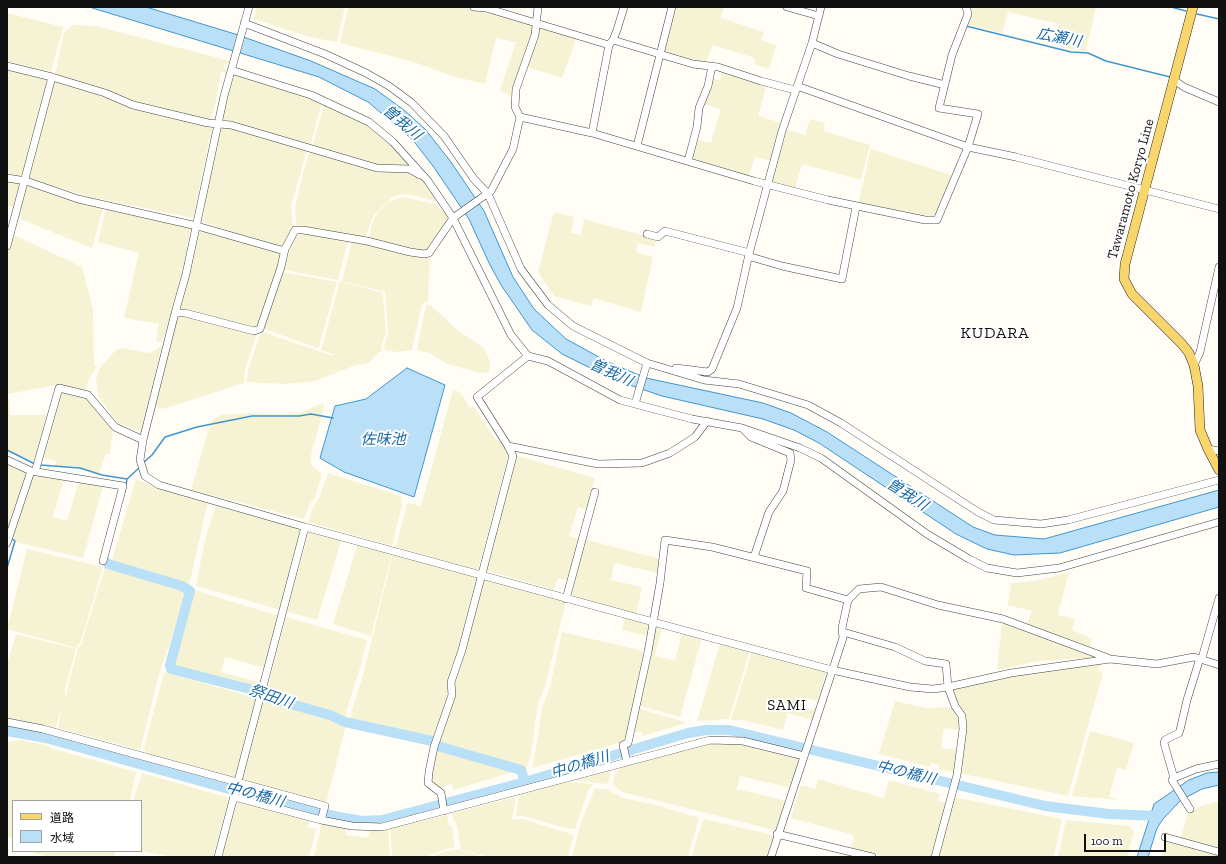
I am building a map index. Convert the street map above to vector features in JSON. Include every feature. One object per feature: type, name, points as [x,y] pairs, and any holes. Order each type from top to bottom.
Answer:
[{"type":"main road","name":"Tawaramoto Koryo Line","points":[[1193,7],[1125,264],[1124,279],[1132,294],[1182,344],[1194,364],[1198,386],[1200,430],[1219,470]]},
{"type":"street","points":[[249,7],[217,124],[186,274],[143,440],[140,460],[142,468],[146,476],[159,485],[566,599],[832,670],[910,687],[934,689],[1011,673],[1110,659],[1157,664],[1194,657],[1219,665]]},
{"type":"street","points":[[474,7],[486,8],[693,64],[712,66],[796,88],[968,147],[1145,189],[1219,209]]},
{"type":"street","points":[[175,313],[185,312],[254,331],[260,329],[281,267],[285,249],[295,230],[303,230],[367,241],[424,254],[433,250],[454,217],[486,196],[497,182],[513,149],[520,117],[515,107],[516,89],[538,23],[538,7]]},
{"type":"street","points":[[592,133],[611,42],[624,7]]},
{"type":"street","points":[[637,146],[672,7]]},
{"type":"street","points":[[787,7],[819,16]]},
{"type":"street","points":[[244,23],[325,54],[389,86],[418,108],[444,136],[486,196],[521,269],[548,305],[573,326],[646,365],[708,372],[712,369],[737,308],[749,254],[768,185],[796,88],[812,43],[821,7]]},
{"type":"street","points":[[520,117],[592,133],[768,185],[856,207],[925,220],[937,220],[968,147],[978,114],[939,108],[952,55],[968,14],[966,7]]},
{"type":"street","points":[[812,43],[844,56],[909,76],[945,85]]},
{"type":"street","points":[[7,66],[52,77],[104,93],[133,105],[217,124],[231,125],[377,168],[410,169],[428,181]]},
{"type":"street","points":[[688,161],[697,127],[699,108],[708,86],[712,66]]},
{"type":"street","points":[[232,67],[311,95],[369,122],[393,142],[428,181],[454,217],[508,330],[520,348],[528,356],[548,361],[620,400],[635,402],[692,419],[742,428],[800,448],[821,458],[942,544],[987,568],[1004,572],[1017,573],[1060,568],[1219,522]]},
{"type":"street","points":[[7,246],[22,187],[26,181],[35,140],[52,77]]},
{"type":"street","points":[[1174,80],[1211,101],[1219,102]]},
{"type":"street","points":[[7,178],[26,181],[78,199],[197,226],[281,250],[285,249]]},
{"type":"street","points":[[647,234],[658,237],[665,231],[749,254],[751,257],[782,266],[842,279],[856,207]]},
{"type":"street","points":[[1194,364],[1200,352],[1219,267]]},
{"type":"street","points":[[444,811],[441,793],[428,783],[434,747],[452,695],[452,682],[462,650],[513,456],[476,396],[528,356]]},
{"type":"street","points":[[635,402],[646,365]]},
{"type":"street","points":[[660,366],[704,380],[739,384],[808,405],[841,423],[887,455],[978,512],[994,520],[1041,524],[1068,520],[1219,480]]},
{"type":"street","points":[[7,543],[33,471],[60,388],[88,395],[115,427],[143,440]]},
{"type":"street","points":[[508,446],[598,464],[642,463],[670,453],[696,437],[707,421]]},
{"type":"street","points":[[742,428],[751,437],[790,453],[791,460],[783,490],[769,512],[754,557]]},
{"type":"street","points":[[1208,449],[1219,451]]},
{"type":"street","points":[[7,460],[33,471],[123,486],[103,561]]},
{"type":"street","points":[[566,599],[595,492]]},
{"type":"street","points":[[218,857],[305,527]]},
{"type":"street","points":[[627,761],[623,746],[628,743],[653,622],[665,540],[712,547],[807,571],[806,588],[848,600]]},
{"type":"street","points":[[771,857],[843,638],[842,628],[848,600],[859,589],[881,587],[938,606],[1003,619],[1110,659]]},
{"type":"street","points":[[1189,808],[1174,780],[1164,740],[1179,733],[1187,700],[1219,598]]},
{"type":"street","points":[[843,632],[895,647],[925,661],[946,664],[948,687],[955,706],[962,716],[963,729],[957,775],[935,857]]},
{"type":"street","points":[[7,722],[43,729],[325,806],[321,819]]},
{"type":"street","points":[[234,796],[352,826],[382,827],[710,740],[728,739],[765,745],[804,756]]},
{"type":"street","points":[[1174,780],[1196,769],[1219,764]]},
{"type":"street","points":[[778,834],[872,857]]},
{"type":"street","points":[[1165,837],[1219,852]]},
{"type":"shaded area","points":[[256,7],[345,7],[337,42],[309,37],[254,19]]},
{"type":"shaded area","points":[[348,7],[457,7],[487,11],[535,25],[511,96],[500,90],[516,42],[496,38],[485,84],[452,76],[414,62],[340,43]]},
{"type":"shaded area","points":[[674,7],[724,7],[721,18],[764,32],[761,40],[776,45],[769,69],[754,64],[755,58],[713,45],[705,64],[663,52]]},
{"type":"shaded area","points":[[970,7],[1096,7],[1086,51],[1084,51],[1054,46],[1059,24],[1008,12],[1002,33],[968,25],[972,11]]},
{"type":"shaded area","points":[[7,13],[63,27],[51,72],[7,61]]},
{"type":"shaded area","points":[[73,25],[96,26],[230,61],[223,67],[227,71],[225,76],[224,72],[221,72],[215,106],[210,121],[137,103],[55,75],[64,32]]},
{"type":"shaded area","points":[[540,27],[577,37],[562,78],[527,67]]},
{"type":"shaded area","points":[[7,66],[49,80],[23,178],[7,173]]},
{"type":"shaded area","points":[[722,70],[767,84],[758,116],[782,123],[772,161],[755,157],[749,176],[691,159],[696,139],[711,143],[721,109],[703,104],[712,79],[720,80]]},
{"type":"shaded area","points":[[232,73],[323,101],[310,147],[221,122]]},
{"type":"shaded area","points":[[54,82],[109,98],[132,108],[212,128],[193,218],[90,197],[29,179]]},
{"type":"shaded area","points":[[325,102],[359,113],[369,119],[417,166],[382,167],[312,147]]},
{"type":"shaded area","points":[[810,119],[825,123],[823,131],[870,145],[861,180],[802,164],[795,188],[771,182],[785,129],[805,135]]},
{"type":"shaded area","points":[[222,126],[307,150],[291,206],[293,229],[283,246],[276,247],[203,222],[206,196]]},
{"type":"shaded area","points":[[871,149],[954,176],[936,213],[933,216],[926,217],[858,204]]},
{"type":"shaded area","points":[[312,151],[379,171],[405,170],[425,181],[441,203],[417,196],[403,194],[392,197],[373,216],[365,238],[296,227],[295,207],[303,172],[309,153]]},
{"type":"shaded area","points":[[7,178],[21,181],[15,208],[7,206]]},
{"type":"shaded area","points":[[26,185],[104,205],[92,248],[20,219],[19,217]]},
{"type":"shaded area","points":[[403,197],[435,204],[448,215],[449,221],[434,246],[424,252],[369,239],[372,224],[377,214],[388,202]]},
{"type":"shaded area","points":[[107,205],[191,226],[181,279],[164,337],[159,342],[156,342],[159,324],[124,318],[139,253],[98,242]]},
{"type":"shaded area","points":[[554,212],[574,217],[571,233],[581,235],[584,219],[656,239],[655,247],[638,243],[636,252],[653,257],[641,312],[594,298],[591,306],[554,296],[538,272]]},
{"type":"shaded area","points":[[201,228],[283,255],[257,327],[252,328],[179,310]]},
{"type":"shaded area","points":[[302,232],[348,241],[338,280],[284,270],[293,238]]},
{"type":"shaded area","points":[[14,235],[82,267],[93,309],[94,365],[97,366],[88,381],[85,392],[57,385],[7,394],[7,258],[11,240]]},
{"type":"shaded area","points":[[352,241],[425,256],[430,259],[428,301],[422,304],[412,350],[398,352],[385,350],[384,346],[388,332],[385,292],[342,281]]},
{"type":"shaded area","points":[[282,272],[337,282],[319,347],[317,348],[262,328]]},
{"type":"shaded area","points":[[340,281],[383,293],[386,332],[381,347],[383,351],[379,352],[369,363],[356,365],[315,381],[285,384],[246,382],[249,367],[261,331],[333,356],[333,354],[321,350]]},
{"type":"shaded area","points":[[426,305],[430,305],[460,332],[483,347],[490,361],[489,373],[477,372],[447,364],[429,353],[417,350]]},
{"type":"shaded area","points":[[181,314],[257,334],[245,370],[244,383],[163,409],[154,406],[177,316]]},
{"type":"shaded area","points":[[162,345],[141,432],[119,423],[110,413],[98,395],[96,378],[101,366],[116,350],[122,348],[150,353]]},
{"type":"shaded area","points":[[453,390],[460,392],[470,408],[474,407],[495,439],[508,446],[509,453],[478,570],[396,547],[407,503],[421,506]]},
{"type":"shaded area","points":[[65,392],[87,398],[113,427],[110,454],[106,454],[99,473],[74,466],[55,466],[56,461],[43,458],[61,393]]},
{"type":"shaded area","points":[[7,399],[9,399],[10,415],[49,415],[34,462],[7,449]]},
{"type":"shaded area","points":[[323,403],[324,408],[310,459],[312,466],[321,473],[321,478],[315,497],[310,504],[304,519],[191,490],[211,421],[221,415],[253,413],[285,414],[302,412]]},
{"type":"shaded area","points":[[514,455],[595,478],[586,510],[578,507],[569,536],[579,539],[571,582],[558,578],[554,590],[485,570]]},
{"type":"shaded area","points":[[7,463],[25,471],[27,474],[7,536]]},
{"type":"shaded area","points":[[328,473],[401,496],[402,505],[392,546],[308,522]]},
{"type":"shaded area","points":[[34,475],[64,479],[53,517],[67,521],[79,481],[103,486],[83,558],[16,542],[13,538],[31,478]]},
{"type":"shaded area","points":[[136,479],[163,490],[208,502],[189,585],[111,563]]},
{"type":"shaded area","points":[[216,506],[299,528],[300,533],[281,610],[196,586],[205,539]]},
{"type":"shaded area","points":[[310,528],[342,538],[317,620],[287,612]]},
{"type":"shaded area","points":[[583,539],[661,559],[659,573],[614,563],[611,580],[642,587],[636,615],[572,597]]},
{"type":"shaded area","points":[[358,543],[392,553],[371,636],[333,624]]},
{"type":"shaded area","points":[[27,549],[103,567],[81,641],[76,648],[7,629]]},
{"type":"shaded area","points":[[393,553],[479,577],[470,601],[458,653],[450,670],[447,702],[433,740],[351,722],[351,713],[363,675]]},
{"type":"shaded area","points":[[105,567],[185,590],[172,637],[160,671],[140,750],[58,728],[62,705],[55,730],[7,719],[7,664],[16,634],[76,649],[65,689],[65,698],[78,648],[81,645]]},
{"type":"shaded area","points":[[1069,572],[1058,615],[1075,619],[1072,630],[1092,639],[1090,647],[1027,624],[1032,611],[1008,605],[1011,583],[1035,581]]},
{"type":"shaded area","points":[[484,578],[566,601],[545,687],[538,703],[531,754],[526,770],[456,750],[438,743]]},
{"type":"shaded area","points":[[194,590],[279,616],[265,668],[225,657],[221,672],[261,683],[259,691],[174,668]]},
{"type":"shaded area","points":[[286,617],[367,640],[361,665],[346,712],[346,721],[266,694]]},
{"type":"shaded area","points":[[625,618],[649,625],[647,636],[622,630]]},
{"type":"shaded area","points":[[1002,622],[1097,657],[1039,661],[997,670]]},
{"type":"shaded area","points":[[655,627],[662,628],[655,656],[675,660],[682,633],[702,638],[680,717],[640,706]]},
{"type":"shaded area","points":[[562,632],[644,651],[629,726],[622,742],[532,768],[542,707],[550,687]]},
{"type":"shaded area","points":[[720,643],[750,651],[729,719],[697,721]]},
{"type":"shaded area","points":[[752,651],[826,671],[818,701],[807,698],[801,707],[815,711],[812,720],[788,713],[783,730],[742,720],[731,720]]},
{"type":"shaded area","points":[[1101,662],[1098,671],[1103,673],[1068,796],[959,773],[964,736],[952,690],[1033,668]]},
{"type":"shaded area","points":[[164,672],[256,698],[235,778],[147,754],[144,748]]},
{"type":"shaded area","points":[[264,699],[346,726],[326,803],[242,780]]},
{"type":"shaded area","points":[[895,701],[926,708],[953,707],[960,722],[960,730],[944,728],[941,748],[958,750],[954,772],[939,769],[939,765],[931,763],[930,767],[879,754]]},
{"type":"shaded area","points":[[637,708],[685,723],[643,736],[641,731],[634,733]]},
{"type":"shaded area","points":[[1090,731],[1134,743],[1126,770],[1117,768],[1109,797],[1119,800],[1072,796]]},
{"type":"shaded area","points":[[21,740],[49,746],[50,748],[136,772],[130,800],[12,800],[12,838],[7,836],[7,741],[11,742]]},
{"type":"shaded area","points":[[705,742],[730,742],[800,759],[791,788],[740,776],[737,789],[787,801],[778,831],[622,792],[613,785],[614,776],[621,766]]},
{"type":"shaded area","points":[[436,748],[456,755],[516,771],[453,790],[452,784],[438,787],[430,782]]},
{"type":"shaded area","points":[[612,768],[608,784],[570,780]]},
{"type":"shaded area","points":[[142,773],[229,798],[213,857],[173,857],[142,852],[142,800],[133,800]]},
{"type":"shaded area","points":[[818,779],[884,798],[889,780],[940,794],[938,801],[947,803],[932,857],[886,857],[851,848],[854,835],[791,818],[801,785],[815,789]]},
{"type":"shaded area","points":[[567,782],[593,784],[588,791],[575,829],[569,829],[523,816],[516,816],[519,795]]},
{"type":"shaded area","points":[[595,788],[609,790],[623,798],[660,806],[699,818],[688,857],[572,857],[581,822]]},
{"type":"shaded area","points":[[516,797],[512,819],[523,819],[574,835],[568,857],[489,857],[461,850],[456,823],[452,813]]},
{"type":"shaded area","points":[[953,797],[1062,819],[1054,857],[936,857]]},
{"type":"shaded area","points":[[238,800],[310,819],[308,827],[316,829],[309,857],[222,857]]},
{"type":"shaded area","points":[[1219,801],[1219,850],[1181,838],[1188,813],[1201,806]]},
{"type":"shaded area","points":[[447,815],[449,825],[452,827],[455,847],[426,857],[392,857],[390,826],[392,828]]},
{"type":"shaded area","points":[[704,819],[777,836],[771,857],[692,857],[696,840]]},
{"type":"shaded area","points":[[1066,820],[1129,826],[1134,832],[1127,857],[1058,857]]},
{"type":"shaded area","points":[[322,823],[346,828],[346,835],[368,838],[370,828],[388,827],[390,857],[314,857]]},
{"type":"shaded area","points":[[1167,839],[1219,856],[1219,857],[1162,857]]},
{"type":"shaded area","points":[[457,849],[483,857],[432,857],[442,852]]},
{"type":"shaded area","points":[[32,852],[116,852],[114,857],[50,857]]},
{"type":"water","name":"曽我川","points":[[89,7],[146,7],[235,34],[311,61],[375,89],[404,110],[425,129],[451,162],[484,211],[513,277],[534,309],[566,339],[608,362],[646,378],[763,403],[791,413],[827,432],[973,527],[995,535],[1044,539],[1219,490],[1219,507],[1060,553],[1014,555],[987,549],[956,534],[819,443],[794,430],[763,419],[662,396],[615,380],[562,354],[532,330],[501,285],[469,219],[433,166],[412,139],[368,102],[319,77]]},
{"type":"water","name":"佐味池","points":[[407,368],[445,385],[414,497],[344,472],[320,458],[335,406],[366,399]]},
{"type":"water","points":[[1219,772],[1219,785],[1202,789],[1181,800],[1163,819],[1157,828],[1148,857],[1137,857],[1154,804],[1189,780],[1207,773]]},
{"type":"waterway","name":"広瀬川","points":[[1171,7],[1186,11]]},
{"type":"waterway","name":"広瀬川","points":[[1197,14],[1219,19]]},
{"type":"waterway","name":"広瀬川","points":[[966,26],[1071,52],[1088,53],[1106,61],[1170,77]]},
{"type":"waterway","points":[[143,463],[152,455],[165,437],[197,427],[252,416],[299,416],[311,414],[333,418]]},
{"type":"waterway","points":[[7,450],[35,464]]},
{"type":"waterway","points":[[40,465],[80,468],[102,475],[127,479]]},
{"type":"waterway","points":[[125,492],[127,479],[139,468]]},
{"type":"waterway","points":[[7,568],[15,541],[11,538]]},
{"type":"waterway","name":"祭田川","points":[[106,562],[108,564],[182,586],[190,591],[170,665],[171,669],[257,691],[269,698],[330,715],[345,722],[432,741],[441,747],[521,770],[525,782]]},
{"type":"waterway","name":"中の橋川","points":[[7,731],[46,738],[229,789],[339,817],[362,821],[382,820],[525,782],[688,733],[706,730],[729,730],[1045,806],[1109,814],[1158,816]]},
{"type":"district","name":"KUDARA","points":[[995,333]]},
{"type":"district","name":"SAMI","points":[[787,706]]}]
